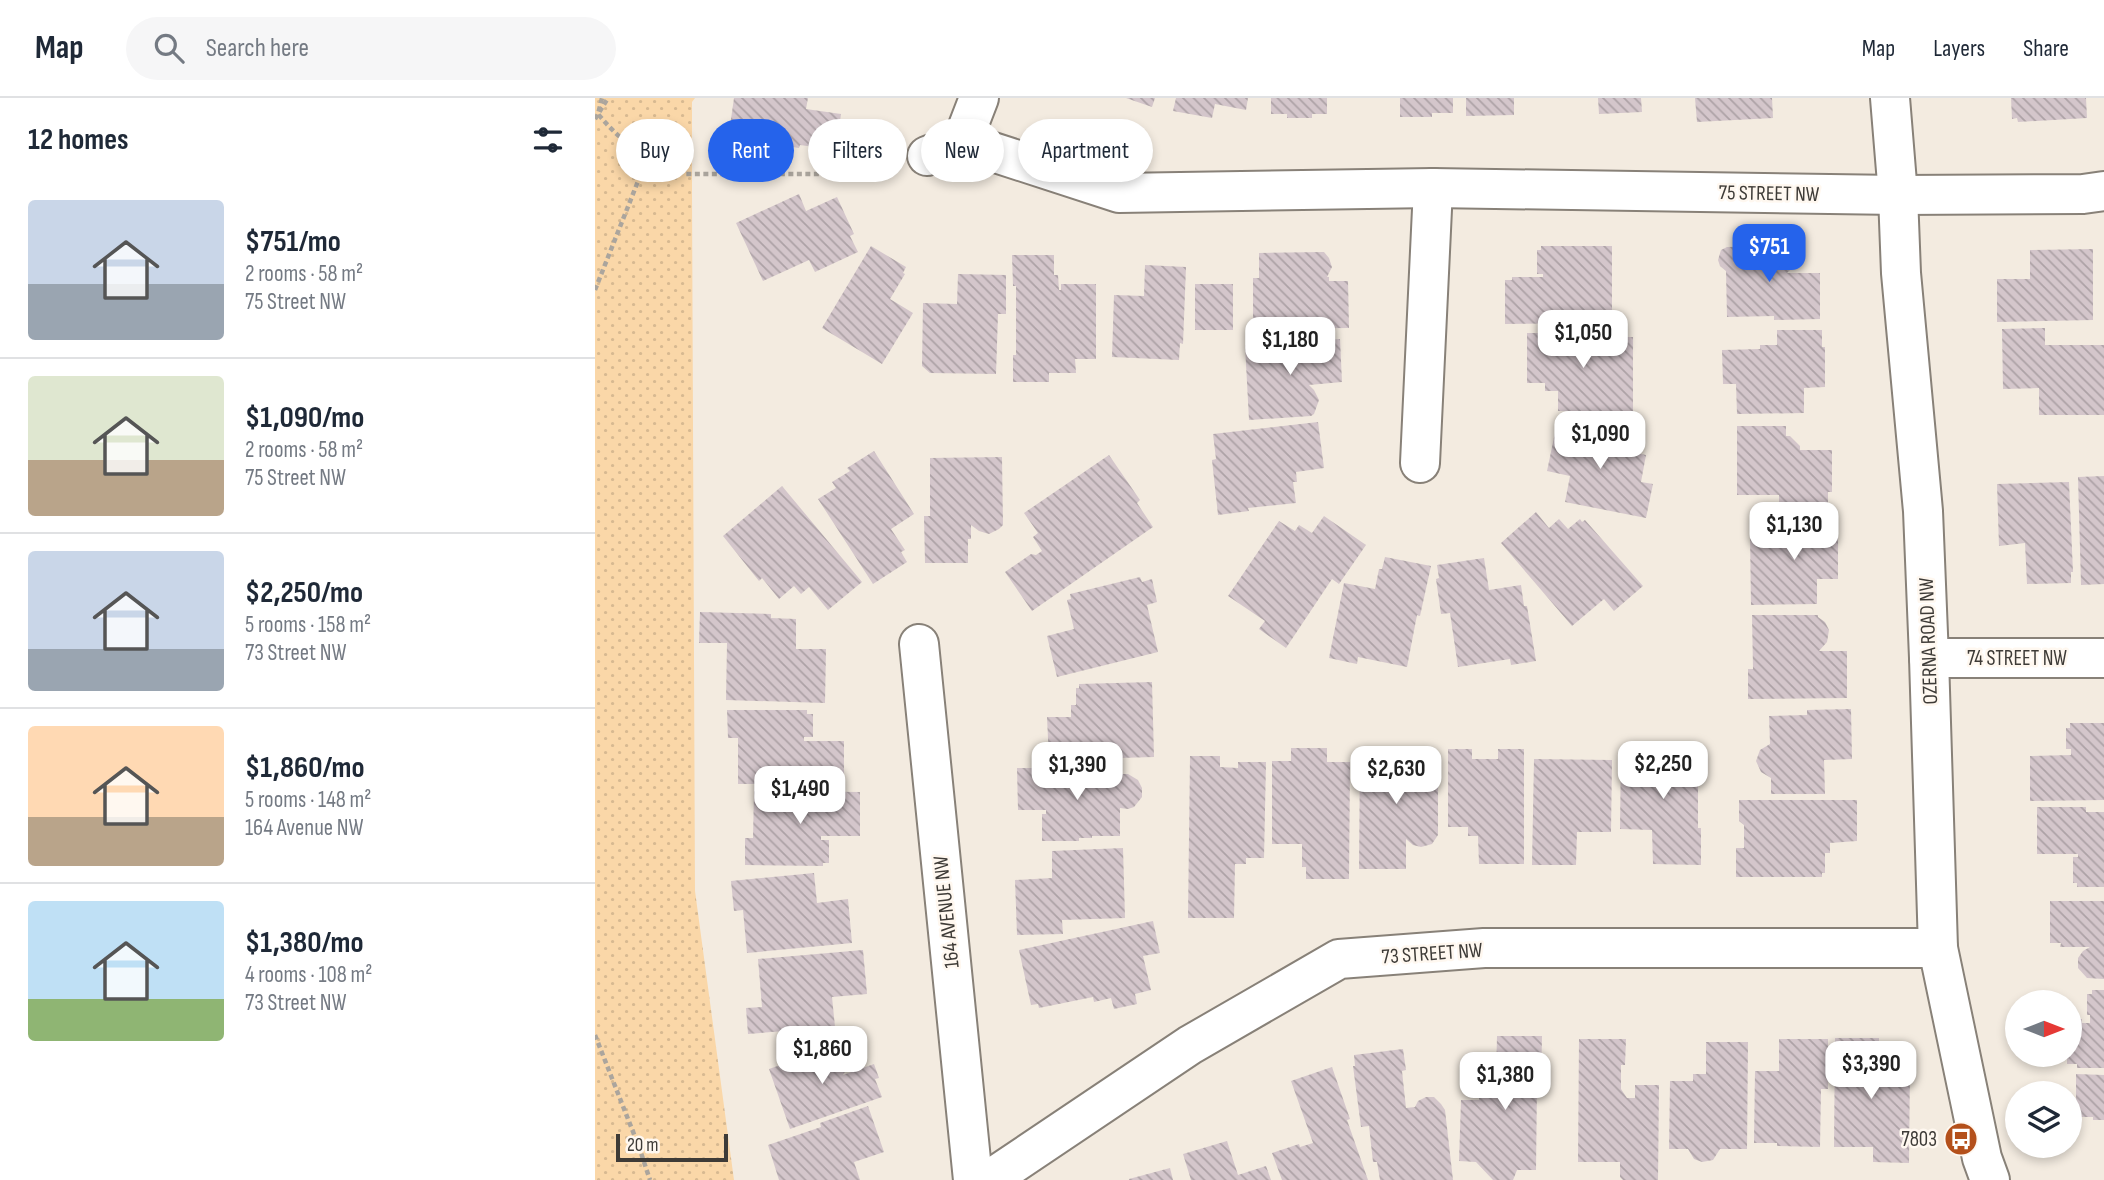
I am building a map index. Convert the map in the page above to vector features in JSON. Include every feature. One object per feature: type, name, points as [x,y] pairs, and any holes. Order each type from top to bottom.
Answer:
[{"type":"street","points":[[971,119],[979,98]]},
{"type":"street","name":"OZERNA ROAD NW","points":[[1889,98],[1898,195],[1901,273],[1923,510],[1938,948],[1982,1158],[1990,1180]]},
{"type":"street","name":"75 STREET NW","points":[[1004,156],[1119,193],[1433,188],[1898,195],[2083,194],[2104,191]]},
{"type":"street","points":[[1420,463],[1433,188]]},
{"type":"street","name":"164 AVENUE NW","points":[[919,644],[973,1180]]},
{"type":"street","name":"74 STREET NW","points":[[1930,658],[2104,658]]},
{"type":"street","name":"73 STREET NW","points":[[989,1180],[1190,1045],[1339,959],[1484,948],[1938,948]]},
{"type":"path","points":[[596,115],[603,98]]},
{"type":"path","points":[[596,115],[608,98]]},
{"type":"path","points":[[596,115],[616,134]]},
{"type":"path","points":[[694,174],[878,174],[921,158]]},
{"type":"path","points":[[595,290],[638,182]]},
{"type":"path","points":[[595,1035],[650,1180]]},
{"type":"shaded area","points":[[595,98],[695,98],[692,102],[692,119],[616,119],[616,182],[692,182],[695,891],[734,1180],[595,1180]]},
{"type":"building","points":[[734,98],[808,98],[806,109],[841,114],[840,119],[808,119],[808,146],[800,145],[799,148],[794,147],[794,119],[731,119]]},
{"type":"building","points":[[1126,98],[1155,98],[1152,107]]},
{"type":"building","points":[[1176,98],[1248,98],[1246,110],[1215,104],[1212,118],[1173,111]]},
{"type":"building","points":[[1271,98],[1327,98],[1327,114],[1312,114],[1312,118],[1287,118],[1287,114],[1271,114]]},
{"type":"building","points":[[1400,98],[1453,98],[1453,113],[1432,113],[1432,117],[1400,117]]},
{"type":"building","points":[[1466,98],[1514,98],[1514,115],[1466,116]]},
{"type":"building","points":[[1598,98],[1641,98],[1642,112],[1599,114]]},
{"type":"building","points":[[1695,98],[1772,98],[1773,118],[1697,122]]},
{"type":"building","points":[[2011,98],[2086,98],[2087,118],[2018,122],[2017,118],[2012,119]]},
{"type":"building","points":[[799,194],[806,211],[837,197],[854,234],[850,236],[858,252],[815,272],[809,260],[763,281],[736,223]]},
{"type":"building","points":[[871,246],[906,267],[903,273],[905,274],[890,299],[913,313],[882,364],[822,328]]},
{"type":"building","points":[[1541,246],[1612,246],[1612,323],[1505,324],[1505,280],[1512,280],[1512,277],[1543,277],[1543,274],[1537,274],[1537,250],[1541,250]]},
{"type":"building","points":[[1782,246],[1790,250],[1795,257],[1795,265],[1787,273],[1820,273],[1820,319],[1727,317],[1726,271],[1718,260],[1721,250],[1727,247]]},
{"type":"building","points":[[2093,249],[2093,320],[1997,322],[1997,279],[2030,279],[2030,250]]},
{"type":"building","points":[[1324,252],[1332,267],[1327,277],[1329,281],[1348,281],[1349,328],[1253,329],[1253,278],[1259,278],[1259,253]]},
{"type":"building","points":[[1012,255],[1054,255],[1054,275],[1058,275],[1059,290],[1061,284],[1096,284],[1096,359],[1075,359],[1076,373],[1049,373],[1049,382],[1013,382],[1013,355],[1016,355],[1016,286],[1013,286]]},
{"type":"building","points":[[1145,265],[1186,267],[1183,344],[1180,343],[1179,360],[1112,357],[1114,295],[1144,296]]},
{"type":"building","points":[[958,274],[1006,275],[1006,314],[998,314],[996,374],[930,373],[922,366],[923,303],[957,304]]},
{"type":"building","points":[[1195,284],[1233,284],[1233,330],[1195,330]]},
{"type":"building","points":[[2045,328],[2045,345],[2104,345],[2104,415],[2039,415],[2039,388],[2003,389],[2002,329]]},
{"type":"building","points":[[1777,330],[1822,330],[1822,347],[1825,347],[1825,387],[1804,388],[1804,413],[1737,414],[1736,384],[1723,384],[1722,350],[1760,349],[1760,345],[1777,345]]},
{"type":"building","points":[[1572,331],[1572,337],[1633,337],[1633,411],[1558,411],[1558,391],[1545,391],[1545,383],[1527,383],[1527,333]]},
{"type":"building","points":[[1340,339],[1342,382],[1309,385],[1319,400],[1314,414],[1249,420],[1245,345]]},
{"type":"building","points":[[1318,422],[1324,468],[1296,472],[1297,482],[1293,482],[1296,503],[1248,508],[1249,511],[1218,515],[1212,460],[1216,459],[1213,434]]},
{"type":"building","points":[[1557,423],[1618,435],[1615,449],[1646,455],[1641,482],[1653,484],[1646,518],[1565,502],[1570,476],[1547,471]]},
{"type":"building","points":[[1737,426],[1786,426],[1786,436],[1790,436],[1800,446],[1800,450],[1832,450],[1832,492],[1828,492],[1828,509],[1779,509],[1779,495],[1737,495]]},
{"type":"building","points":[[874,451],[914,514],[891,529],[905,550],[901,552],[907,562],[873,584],[818,499],[836,488],[832,482],[850,471],[847,468]]},
{"type":"building","points":[[1109,455],[1140,500],[1137,503],[1153,527],[1032,611],[1005,572],[1031,554],[1036,555],[1042,551],[1033,537],[1038,533],[1024,513]]},
{"type":"building","points":[[1002,457],[1003,525],[989,534],[971,525],[968,563],[925,563],[924,516],[930,516],[930,458]]},
{"type":"building","points":[[2104,476],[2104,584],[2081,585],[2078,477]]},
{"type":"building","points":[[2069,482],[2073,572],[2071,583],[2027,584],[2025,543],[1999,546],[1997,484]]},
{"type":"building","points":[[782,486],[862,582],[828,610],[809,587],[801,594],[794,586],[779,599],[762,578],[759,581],[723,536]]},
{"type":"building","points":[[1536,512],[1549,528],[1559,519],[1568,529],[1580,519],[1582,522],[1585,520],[1643,586],[1614,611],[1604,599],[1572,626],[1501,543]]},
{"type":"building","points":[[1324,516],[1366,545],[1339,584],[1332,579],[1286,648],[1259,629],[1265,621],[1228,596],[1279,521],[1295,531],[1299,525],[1312,533]]},
{"type":"building","points":[[1838,519],[1838,579],[1817,579],[1817,604],[1751,605],[1750,535],[1784,535],[1784,520]]},
{"type":"building","points":[[1385,557],[1431,566],[1420,616],[1417,615],[1407,667],[1358,657],[1357,664],[1329,658],[1344,583],[1375,589],[1379,569],[1382,569]]},
{"type":"building","points":[[1484,558],[1489,590],[1521,585],[1536,661],[1511,665],[1510,659],[1458,667],[1450,613],[1441,614],[1436,579],[1439,578],[1437,565]]},
{"type":"building","points":[[1140,577],[1142,582],[1152,579],[1157,602],[1147,605],[1158,652],[1057,677],[1047,636],[1074,629],[1067,600],[1071,599],[1070,594]]},
{"type":"building","points":[[700,612],[771,614],[771,618],[796,619],[796,649],[826,649],[825,703],[726,700],[727,643],[699,643]]},
{"type":"building","points":[[1752,615],[1818,615],[1829,630],[1827,642],[1819,651],[1847,651],[1847,698],[1748,699],[1748,669],[1753,669]]},
{"type":"building","points":[[1152,682],[1154,757],[1049,760],[1047,717],[1071,717],[1071,705],[1076,705],[1076,688],[1079,688],[1079,684]]},
{"type":"building","points":[[1851,709],[1852,759],[1824,760],[1825,794],[1771,794],[1771,778],[1761,772],[1756,761],[1760,750],[1770,744],[1769,716],[1807,715],[1807,710]]},
{"type":"building","points":[[727,710],[807,710],[807,714],[813,714],[813,737],[804,737],[804,741],[844,741],[844,784],[738,784],[738,738],[728,738]]},
{"type":"building","points":[[2070,723],[2104,723],[2104,800],[2030,801],[2030,756],[2071,755],[2071,749],[2066,749],[2066,728],[2070,728]]},
{"type":"building","points":[[1641,745],[1677,745],[1676,750],[1698,750],[1701,865],[1653,864],[1652,830],[1620,829],[1621,748],[1641,748]]},
{"type":"building","points":[[1291,748],[1327,748],[1327,762],[1350,762],[1349,879],[1306,879],[1306,867],[1302,867],[1302,844],[1272,844],[1272,761],[1291,761]]},
{"type":"building","points":[[1360,749],[1413,749],[1413,758],[1438,758],[1438,835],[1432,844],[1421,847],[1406,839],[1406,869],[1359,869]]},
{"type":"building","points":[[1448,749],[1472,749],[1472,759],[1498,759],[1498,749],[1524,749],[1524,864],[1479,864],[1478,836],[1468,836],[1468,827],[1448,827]]},
{"type":"building","points":[[1190,756],[1220,756],[1220,767],[1238,768],[1238,762],[1266,762],[1264,858],[1246,858],[1246,864],[1235,864],[1234,918],[1188,918]]},
{"type":"building","points":[[1534,759],[1612,760],[1611,832],[1577,832],[1576,865],[1532,865]]},
{"type":"building","points":[[1017,768],[1066,768],[1066,774],[1128,774],[1138,780],[1142,797],[1134,807],[1120,808],[1120,836],[1092,836],[1079,838],[1079,841],[1042,841],[1042,814],[1046,814],[1046,810],[1018,810]]},
{"type":"building","points":[[754,791],[860,792],[860,836],[821,836],[821,840],[829,840],[829,863],[823,863],[823,866],[745,865],[745,838],[753,838]]},
{"type":"building","points":[[1739,800],[1857,800],[1857,841],[1830,843],[1830,853],[1825,853],[1825,873],[1822,873],[1822,877],[1736,877],[1736,848],[1744,848],[1744,825],[1739,821]]},
{"type":"building","points":[[2037,807],[2086,807],[2086,812],[2104,812],[2104,887],[2077,887],[2077,883],[2073,883],[2073,857],[2078,857],[2078,854],[2037,854]]},
{"type":"building","points":[[1123,848],[1125,918],[1062,920],[1063,934],[1017,935],[1015,880],[1052,878],[1052,851]]},
{"type":"building","points":[[814,873],[817,903],[848,899],[852,943],[747,953],[743,910],[734,911],[731,881]]},
{"type":"building","points":[[2050,901],[2104,901],[2104,979],[2087,978],[2078,968],[2078,958],[2090,947],[2060,947],[2061,943],[2050,943]]},
{"type":"building","points":[[1153,921],[1160,953],[1143,956],[1151,990],[1135,994],[1137,1004],[1114,1009],[1111,998],[1094,1002],[1093,997],[1039,1008],[1038,1004],[1031,1005],[1019,950]]},
{"type":"building","points":[[863,950],[867,994],[832,997],[835,1027],[748,1034],[746,1008],[762,1007],[758,959]]},
{"type":"building","points":[[2092,990],[2104,990],[2104,1068],[2083,1068],[2083,1023],[2090,1023],[2090,1015],[2087,1015],[2087,994],[2092,994]]},
{"type":"building","points":[[1497,1036],[1542,1036],[1541,1084],[1537,1084],[1536,1170],[1517,1170],[1513,1180],[1493,1180],[1476,1162],[1459,1161],[1461,1100],[1479,1100],[1479,1091],[1492,1091],[1493,1077],[1496,1077]]},
{"type":"building","points":[[1835,1038],[1879,1038],[1879,1057],[1887,1057],[1887,1064],[1910,1065],[1909,1163],[1873,1162],[1873,1147],[1834,1147]]},
{"type":"building","points":[[1579,1039],[1626,1039],[1625,1065],[1621,1065],[1621,1089],[1627,1098],[1635,1098],[1635,1085],[1659,1085],[1658,1180],[1623,1180],[1620,1177],[1620,1162],[1578,1162]]},
{"type":"building","points":[[1779,1039],[1828,1039],[1828,1089],[1821,1089],[1820,1147],[1754,1143],[1755,1071],[1779,1071]]},
{"type":"building","points":[[1706,1042],[1748,1042],[1747,1149],[1720,1149],[1713,1160],[1702,1162],[1694,1159],[1688,1149],[1669,1149],[1670,1081],[1693,1081],[1693,1074],[1706,1074]]},
{"type":"building","points":[[832,1047],[841,1050],[847,1058],[847,1068],[843,1075],[874,1064],[879,1078],[875,1079],[882,1097],[790,1129],[769,1069]]},
{"type":"building","points":[[1403,1049],[1406,1070],[1402,1071],[1406,1108],[1415,1107],[1418,1101],[1426,1097],[1434,1097],[1445,1110],[1453,1180],[1380,1180],[1377,1162],[1373,1162],[1369,1126],[1361,1127],[1354,1055]]},
{"type":"building","points":[[1332,1067],[1368,1180],[1282,1180],[1272,1153],[1299,1144],[1300,1147],[1313,1143],[1291,1081]]},
{"type":"building","points":[[2076,1074],[2104,1075],[2104,1120],[2082,1117],[2082,1081],[2076,1081]]},
{"type":"building","points":[[868,1106],[884,1152],[854,1162],[860,1180],[779,1180],[768,1145],[821,1127],[820,1123]]},
{"type":"building","points":[[1227,1141],[1238,1175],[1266,1166],[1271,1180],[1191,1180],[1183,1154]]},
{"type":"building","points":[[1170,1168],[1173,1180],[1129,1180],[1129,1179]]},
{"type":"place","name":"7803","points":[[1961,1139]]}]
